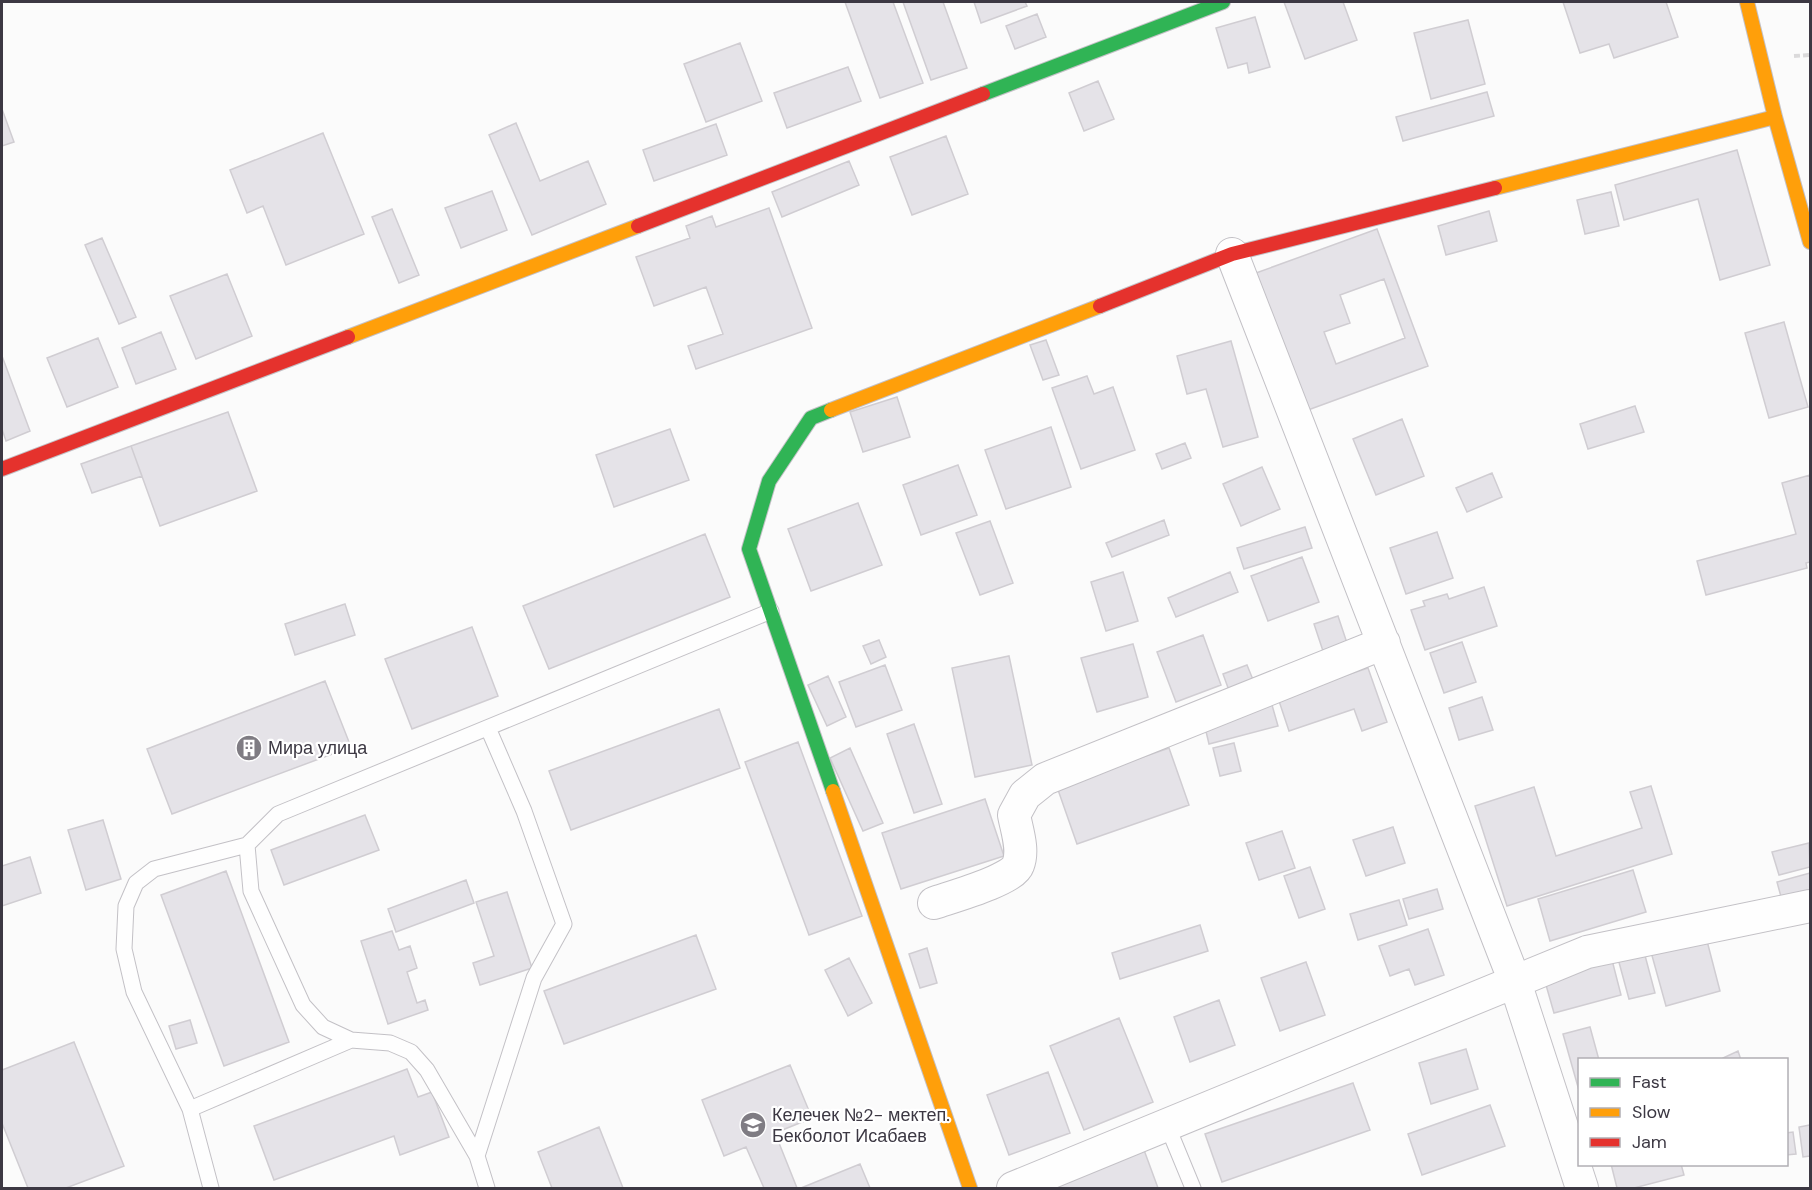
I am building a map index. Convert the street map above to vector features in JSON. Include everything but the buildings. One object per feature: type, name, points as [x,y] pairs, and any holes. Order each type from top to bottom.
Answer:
[{"type":"street","points":[[2,469],[1223,2]]},
{"type":"street","points":[[1747,2],[1775,117],[1810,242]]},
{"type":"street","points":[[970,1188],[749,549],[769,481],[811,418],[1232,254],[1775,117]]},
{"type":"street","points":[[1232,254],[1515,982],[1582,1188]]},
{"type":"street","points":[[934,903],[1006,877],[1017,868],[1021,854],[1014,815],[1025,795],[1045,779],[1384,643]]},
{"type":"street","points":[[1013,1188],[1587,952],[1810,906]]},
{"type":"lane","points":[[211,1188],[190,1109],[134,992],[124,949],[126,906],[136,884],[154,869],[247,845],[278,814],[771,611]]},
{"type":"lane","points":[[477,1156],[534,978],[564,924],[524,811],[488,728]]},
{"type":"lane","points":[[247,845],[251,891],[303,1005],[323,1027],[351,1040],[390,1043],[411,1052],[427,1070],[477,1156],[487,1188]]},
{"type":"lane","points":[[190,1109],[351,1040]]},
{"type":"lane","points":[[1167,1125],[1193,1188]]},
{"type":"traffic: fast","points":[[983,94],[1223,2]]},
{"type":"traffic: fast","points":[[831,410],[811,418],[769,481],[749,549],[833,791]]},
{"type":"traffic: slow","points":[[1747,2],[1775,117],[1810,242]]},
{"type":"traffic: slow","points":[[1495,188],[1775,117]]},
{"type":"traffic: slow","points":[[348,337],[638,226]]},
{"type":"traffic: slow","points":[[831,410],[1100,306]]},
{"type":"traffic: slow","points":[[833,791],[970,1188]]},
{"type":"traffic: jam","points":[[638,226],[983,94]]},
{"type":"traffic: jam","points":[[1100,306],[1232,254],[1495,188]]},
{"type":"traffic: jam","points":[[2,469],[348,337]]},
{"type":"place","name":"Мира улица","points":[[249,748]]},
{"type":"place","name":"Келечек №2- мектеп. Бекболот Исабаев","points":[[753,1125]]}]
